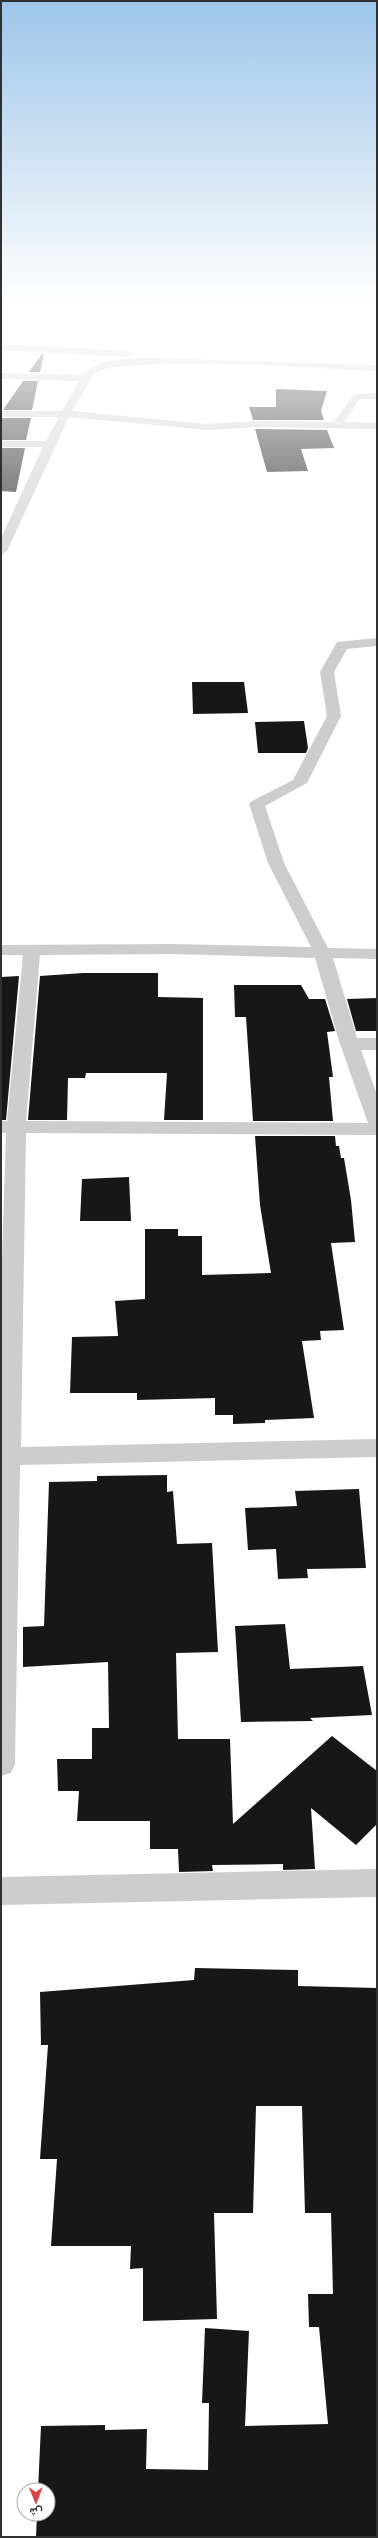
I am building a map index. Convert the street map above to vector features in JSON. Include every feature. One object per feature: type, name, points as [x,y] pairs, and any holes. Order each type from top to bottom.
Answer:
[{"type":"street","points":[[1,551],[50,444],[65,417]]},
{"type":"street","points":[[104,417],[207,427],[262,424],[377,426]]},
{"type":"street","points":[[336,426],[342,417]]},
{"type":"street","points":[[1,444],[50,444]]},
{"type":"street","points":[[1,520],[15,520]]},
{"type":"street","points":[[377,642],[342,645],[327,672],[334,716],[299,783],[257,804],[276,863],[323,954],[349,1044],[377,1122]]},
{"type":"street","points":[[1,950],[171,949],[323,954],[377,954]]},
{"type":"street","points":[[1,1764],[9,1127],[32,950]]},
{"type":"street","points":[[349,1044],[377,1044]]},
{"type":"street","points":[[9,1127],[377,1129]]},
{"type":"street","points":[[5,1456],[377,1448]]},
{"type":"street","points":[[1,1891],[377,1883]]},
{"type":"building","points":[[252,417],[323,417],[324,420],[253,420]]},
{"type":"building","points":[[1,418],[31,418],[26,440],[1,440]]},
{"type":"building","points":[[255,429],[327,430],[334,448],[301,449],[308,471],[267,472]]},
{"type":"building","points":[[1,448],[25,448],[16,492],[1,491]]},
{"type":"building","points":[[192,682],[244,682],[248,713],[193,714]]},
{"type":"building","points":[[304,721],[308,748],[306,753],[258,753],[255,722]]},
{"type":"building","points":[[83,973],[158,973],[158,997],[203,998],[203,1120],[164,1120],[167,1073],[86,1073],[85,1078],[68,1078],[67,1120],[28,1120],[40,976]]},
{"type":"building","points":[[19,976],[6,1120],[1,1120],[1,977]]},
{"type":"building","points":[[234,985],[301,985],[309,999],[325,999],[335,1031],[327,1032],[333,1077],[329,1077],[333,1121],[253,1121],[246,1017],[235,1017]]},
{"type":"building","points":[[377,998],[377,1031],[356,1031],[347,999]]},
{"type":"building","points":[[255,1136],[335,1136],[336,1146],[339,1146],[341,1158],[344,1158],[351,1200],[355,1242],[331,1243],[344,1330],[320,1331],[321,1340],[302,1341],[314,1418],[265,1420],[265,1423],[233,1424],[233,1415],[215,1415],[215,1398],[137,1400],[137,1393],[70,1393],[72,1337],[118,1336],[115,1301],[145,1299],[145,1229],[178,1229],[178,1236],[202,1236],[202,1275],[271,1273],[260,1205]]},
{"type":"building","points":[[129,1177],[131,1221],[80,1221],[82,1179]]},
{"type":"building","points":[[167,1475],[167,1492],[173,1491],[177,1544],[212,1543],[218,1652],[176,1653],[178,1739],[230,1739],[233,1824],[332,1736],[377,1771],[377,1824],[356,1845],[311,1808],[315,1869],[283,1870],[283,1864],[212,1865],[213,1871],[179,1872],[178,1849],[150,1849],[150,1821],[77,1821],[79,1791],[58,1791],[57,1759],[92,1759],[92,1728],[109,1728],[108,1662],[23,1667],[23,1627],[44,1626],[49,1482],[97,1481],[97,1476]]},
{"type":"building","points":[[359,1489],[366,1568],[307,1569],[308,1578],[278,1579],[276,1549],[248,1550],[245,1508],[297,1506],[295,1491]]},
{"type":"building","points":[[285,1624],[290,1669],[363,1666],[372,1715],[310,1718],[313,1721],[241,1722],[235,1626]]},
{"type":"building","points":[[195,1968],[298,1970],[298,1986],[377,1988],[377,2537],[36,2537],[37,2522],[56,2522],[56,2482],[38,2482],[41,2426],[105,2425],[105,2430],[147,2429],[146,2469],[208,2470],[209,2403],[202,2403],[205,2328],[249,2331],[245,2426],[328,2424],[319,2327],[309,2327],[308,2294],[333,2294],[331,2213],[305,2213],[302,2106],[256,2106],[253,2213],[214,2213],[217,2319],[143,2321],[143,2268],[130,2269],[131,2246],[51,2246],[57,2159],[40,2159],[48,2045],[41,2045],[40,1992],[194,1980]]}]
